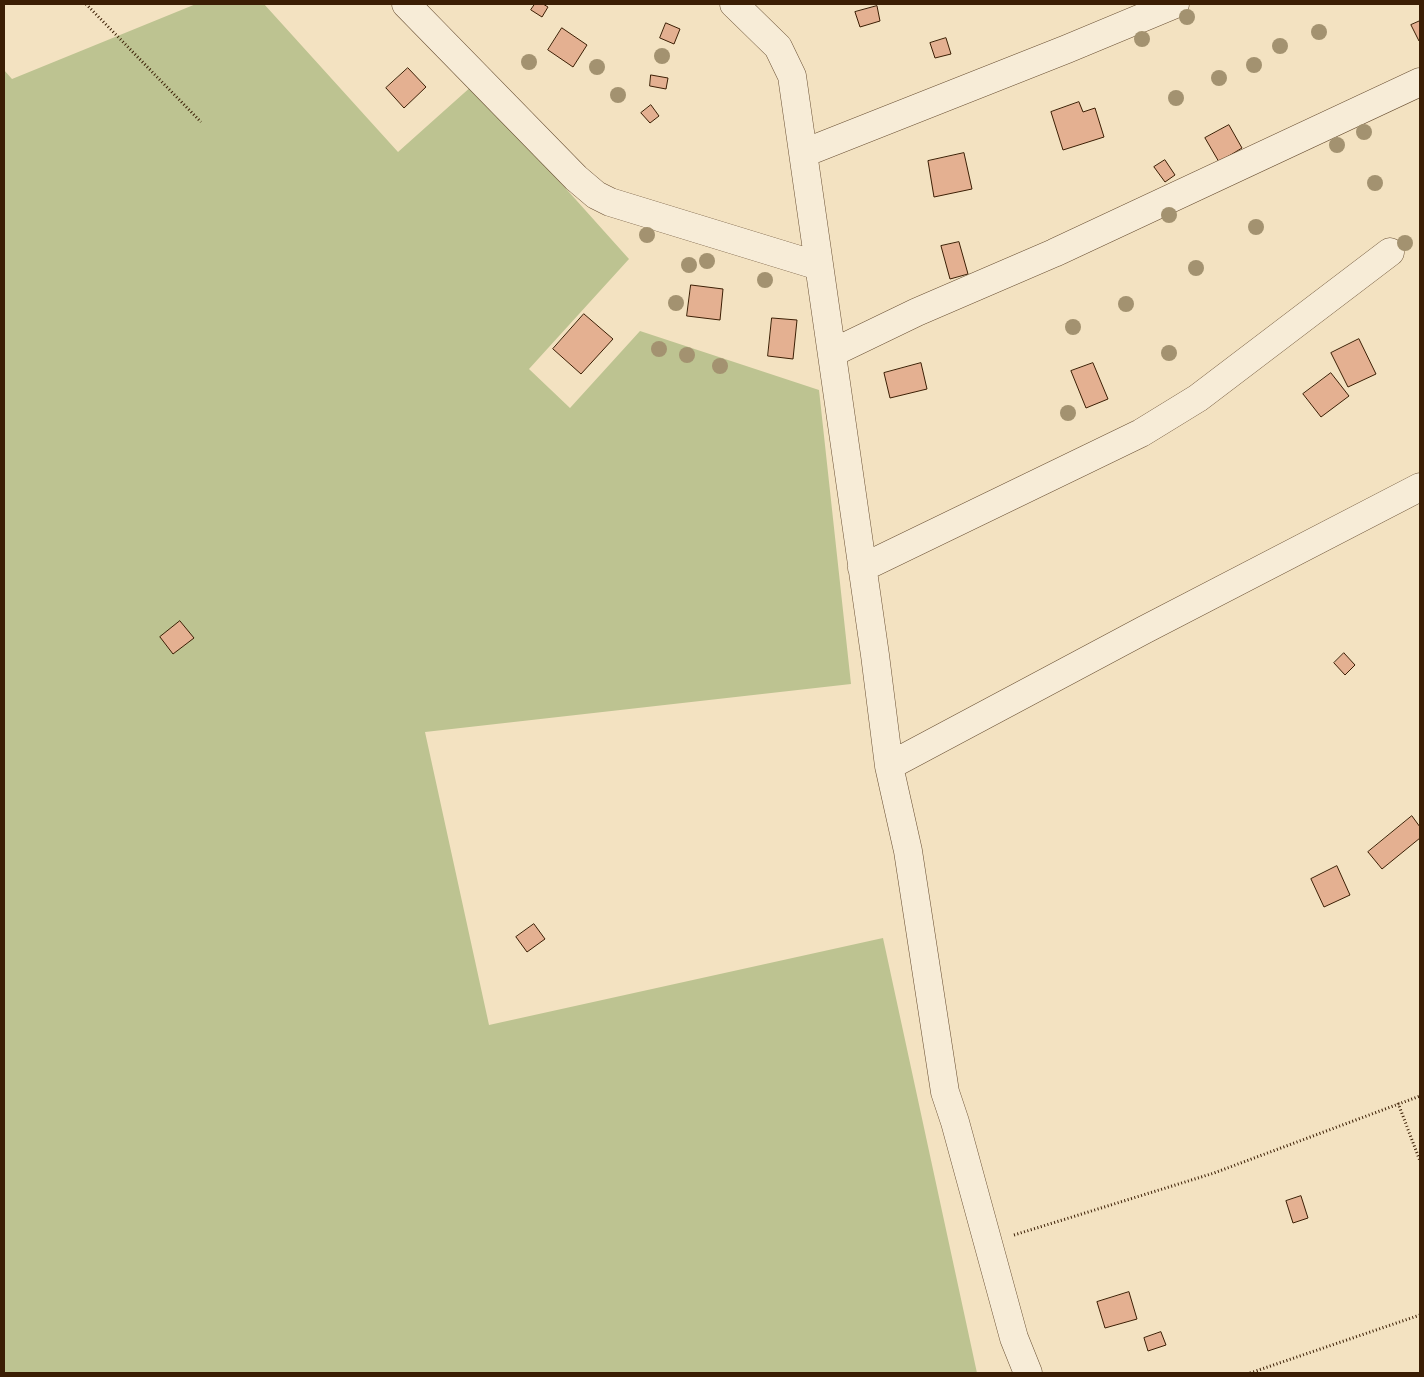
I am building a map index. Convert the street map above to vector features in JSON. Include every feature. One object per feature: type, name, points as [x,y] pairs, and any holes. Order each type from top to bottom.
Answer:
[{"type":"street","points":[[406,4],[576,178],[596,195],[610,202],[819,266]]},
{"type":"street","points":[[734,4],[778,47],[792,76],[889,766],[908,851],[945,1092],[955,1122],[1014,1338],[1028,1373]]},
{"type":"street","points":[[804,153],[1176,4]]},
{"type":"street","points":[[832,352],[917,312],[1054,253],[1420,82]]},
{"type":"street","points":[[862,568],[1141,433],[1198,398],[1390,252]]},
{"type":"street","points":[[889,766],[1420,486]]},
{"type":"path","points":[[86,4],[201,122]]},
{"type":"path","points":[[987,1243],[1214,1172],[1420,1096]]},
{"type":"path","points":[[1398,1103],[1420,1161]]},
{"type":"path","points":[[1250,1373],[1420,1315]]},
{"type":"green space","points":[[196,4],[264,4],[398,152],[473,85],[629,259],[529,369],[570,408],[640,331],[819,390],[851,684],[425,732],[489,1025],[883,938],[977,1373],[4,1373],[4,70],[12,79]]},
{"type":"building","points":[[535,4],[543,4],[548,7],[542,17],[531,10]]},
{"type":"building","points":[[877,6],[880,21],[860,27],[855,12]]},
{"type":"building","points":[[1420,21],[1420,40],[1419,41],[1411,25]]},
{"type":"building","points":[[666,23],[680,29],[674,44],[660,38]]},
{"type":"building","points":[[562,28],[587,45],[573,67],[548,50]]},
{"type":"building","points":[[946,38],[951,54],[935,58],[930,43]]},
{"type":"building","points":[[408,68],[426,87],[404,108],[386,88]]},
{"type":"building","points":[[651,75],[668,78],[666,89],[650,86]]},
{"type":"building","points":[[1079,102],[1083,112],[1095,108],[1104,137],[1063,150],[1051,112]]},
{"type":"building","points":[[651,105],[659,116],[650,123],[641,113]]},
{"type":"building","points":[[1229,125],[1242,148],[1219,162],[1205,138]]},
{"type":"building","points":[[964,153],[972,189],[934,197],[928,161]]},
{"type":"building","points":[[1165,160],[1175,175],[1165,182],[1154,167]]},
{"type":"building","points":[[959,242],[968,274],[950,279],[941,246]]},
{"type":"building","points":[[691,285],[723,289],[720,320],[687,316]]},
{"type":"building","points":[[584,314],[613,339],[581,374],[553,349]]},
{"type":"building","points":[[772,318],[797,320],[793,359],[768,356]]},
{"type":"building","points":[[1359,339],[1376,374],[1348,387],[1331,353]]},
{"type":"building","points":[[921,363],[927,389],[890,398],[884,373]]},
{"type":"building","points":[[1093,363],[1108,399],[1086,408],[1071,371]]},
{"type":"building","points":[[1331,373],[1349,396],[1321,417],[1303,394]]},
{"type":"building","points":[[180,621],[194,638],[173,654],[160,637]]},
{"type":"building","points":[[1344,653],[1355,665],[1345,675],[1334,663]]},
{"type":"building","points":[[1412,816],[1420,827],[1420,838],[1382,869],[1368,852]]},
{"type":"building","points":[[1337,866],[1350,895],[1324,907],[1311,879]]},
{"type":"building","points":[[534,924],[545,939],[527,952],[516,937]]},
{"type":"building","points":[[1301,1196],[1308,1218],[1293,1223],[1286,1201]]},
{"type":"building","points":[[1129,1292],[1137,1319],[1105,1328],[1097,1302]]},
{"type":"building","points":[[1161,1332],[1166,1345],[1148,1351],[1144,1338]]}]
